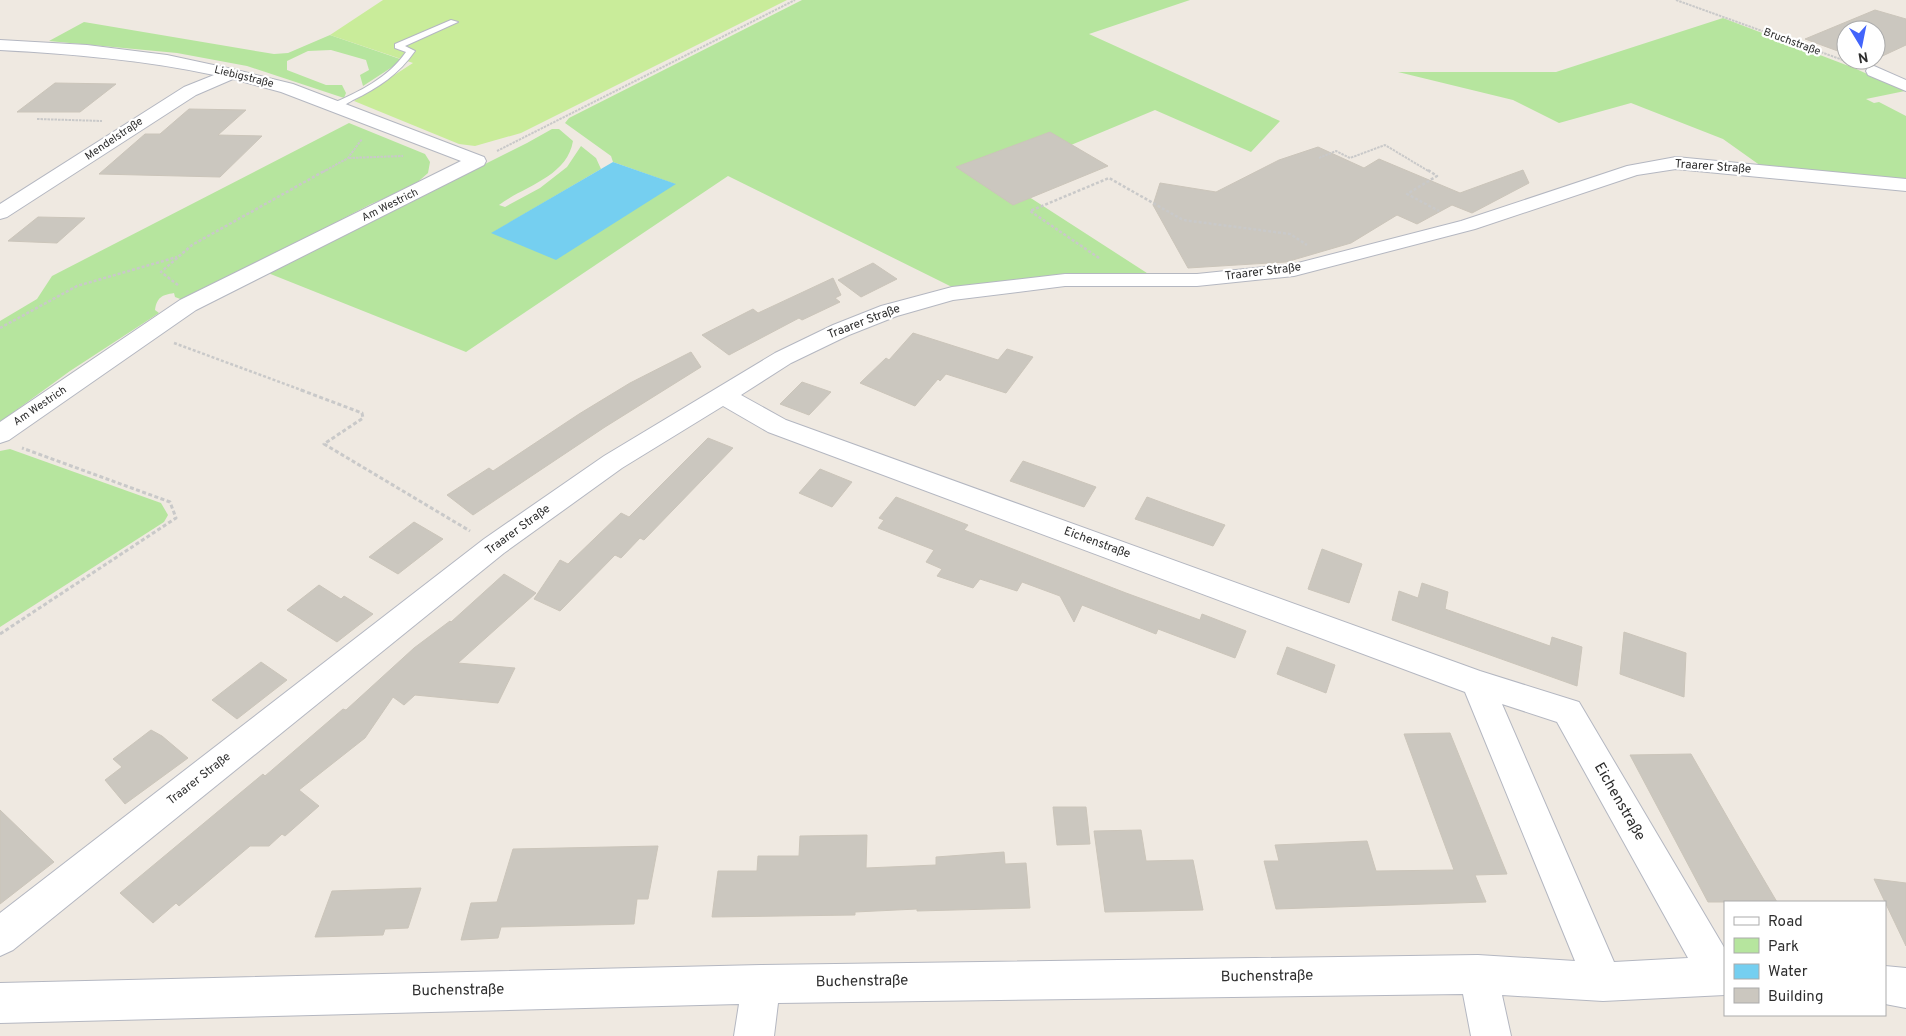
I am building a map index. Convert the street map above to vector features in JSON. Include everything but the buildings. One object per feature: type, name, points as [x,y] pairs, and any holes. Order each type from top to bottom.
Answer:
[{"type":"street","name":"Liebigstraße","points":[[0,45],[97,51],[167,60],[232,74],[287,88],[477,161]]},
{"type":"street","points":[[1874,71],[1903,81]]},
{"type":"street","name":"Mendelstraße","points":[[0,213],[190,91],[232,74]]},
{"type":"street","name":"Am Westrich","points":[[9,440],[147,334],[188,305],[477,161]]},
{"type":"street","name":"Traarer Straße","points":[[0,937],[494,546],[613,462],[783,358],[841,330],[889,311],[952,294],[1065,280],[1197,280],[1294,270],[1332,262],[1468,225],[1634,170],[1676,163],[1906,185]]},
{"type":"street","name":"Eichenstraße","points":[[722,395],[777,426],[1477,683],[1568,712],[1721,976]]},
{"type":"street","points":[[1477,683],[1603,982]]},
{"type":"street","points":[[1478,974],[1491,1036]]},
{"type":"street","name":"Buchenstraße","points":[[0,1003],[761,984],[1478,974],[1603,982],[1721,976]]},
{"type":"street","points":[[754,1036],[761,984]]},
{"type":"street","points":[[1886,985],[1906,988]]},
{"type":"lane","points":[[334,106],[358,95],[404,64],[411,52],[398,46],[454,22]]},
{"type":"path","points":[[477,161],[795,0]]},
{"type":"path","name":"Bruchstraße","points":[[1676,0],[1874,71]]},
{"type":"path","points":[[37,119],[140,122]]},
{"type":"path","points":[[178,312],[167,307],[167,300],[174,293],[178,285],[161,272],[192,245],[348,158],[374,122]]},
{"type":"path","points":[[1319,158],[1336,151],[1350,158],[1385,145],[1437,176],[1407,194],[1468,225]]},
{"type":"path","points":[[1111,280],[1109,265],[1030,212],[1109,178],[1183,220],[1290,234],[1332,262]]},
{"type":"path","points":[[0,328],[77,286],[180,256]]},
{"type":"path","points":[[147,334],[362,413],[363,418],[324,444],[494,546]]},
{"type":"path","points":[[0,634],[176,518],[170,502],[9,440]]},
{"type":"green space","points":[[383,0],[787,0],[521,133],[475,146],[459,144],[354,101],[413,63],[330,35]]},
{"type":"green space","points":[[802,0],[1190,0],[1089,34],[1280,121],[1251,152],[1155,110],[1071,145],[1006,182],[1150,275],[952,287],[728,176],[466,352],[268,273],[552,129],[559,129],[573,141],[569,153],[562,164],[554,172],[499,205],[505,207],[540,188],[567,167],[581,146],[596,158],[601,169],[492,233],[675,184],[613,162],[611,156],[565,123],[569,118]]},
{"type":"green space","points":[[1723,18],[1836,61],[1836,70],[1858,70],[1905,91],[1866,99],[1874,103],[1879,102],[1906,116],[1906,180],[1761,166],[1723,139],[1631,103],[1559,123],[1513,100],[1398,72],[1556,72]]},
{"type":"green space","points":[[84,22],[274,54],[288,53],[330,35],[403,60],[363,86],[360,75],[369,70],[366,60],[331,50],[308,51],[287,61],[287,70],[326,85],[342,85],[346,93],[344,98],[247,66],[177,53],[49,41]]},
{"type":"green space","points":[[349,123],[425,154],[430,162],[428,173],[412,187],[371,204],[195,296],[183,300],[175,297],[174,293],[163,296],[159,299],[155,310],[159,313],[70,371],[0,422],[0,321],[37,299],[52,276]]},
{"type":"green space","points":[[10,449],[161,503],[168,515],[164,522],[0,627],[0,451]]},
{"type":"water","points":[[613,162],[676,184],[556,260],[491,233]]}]
